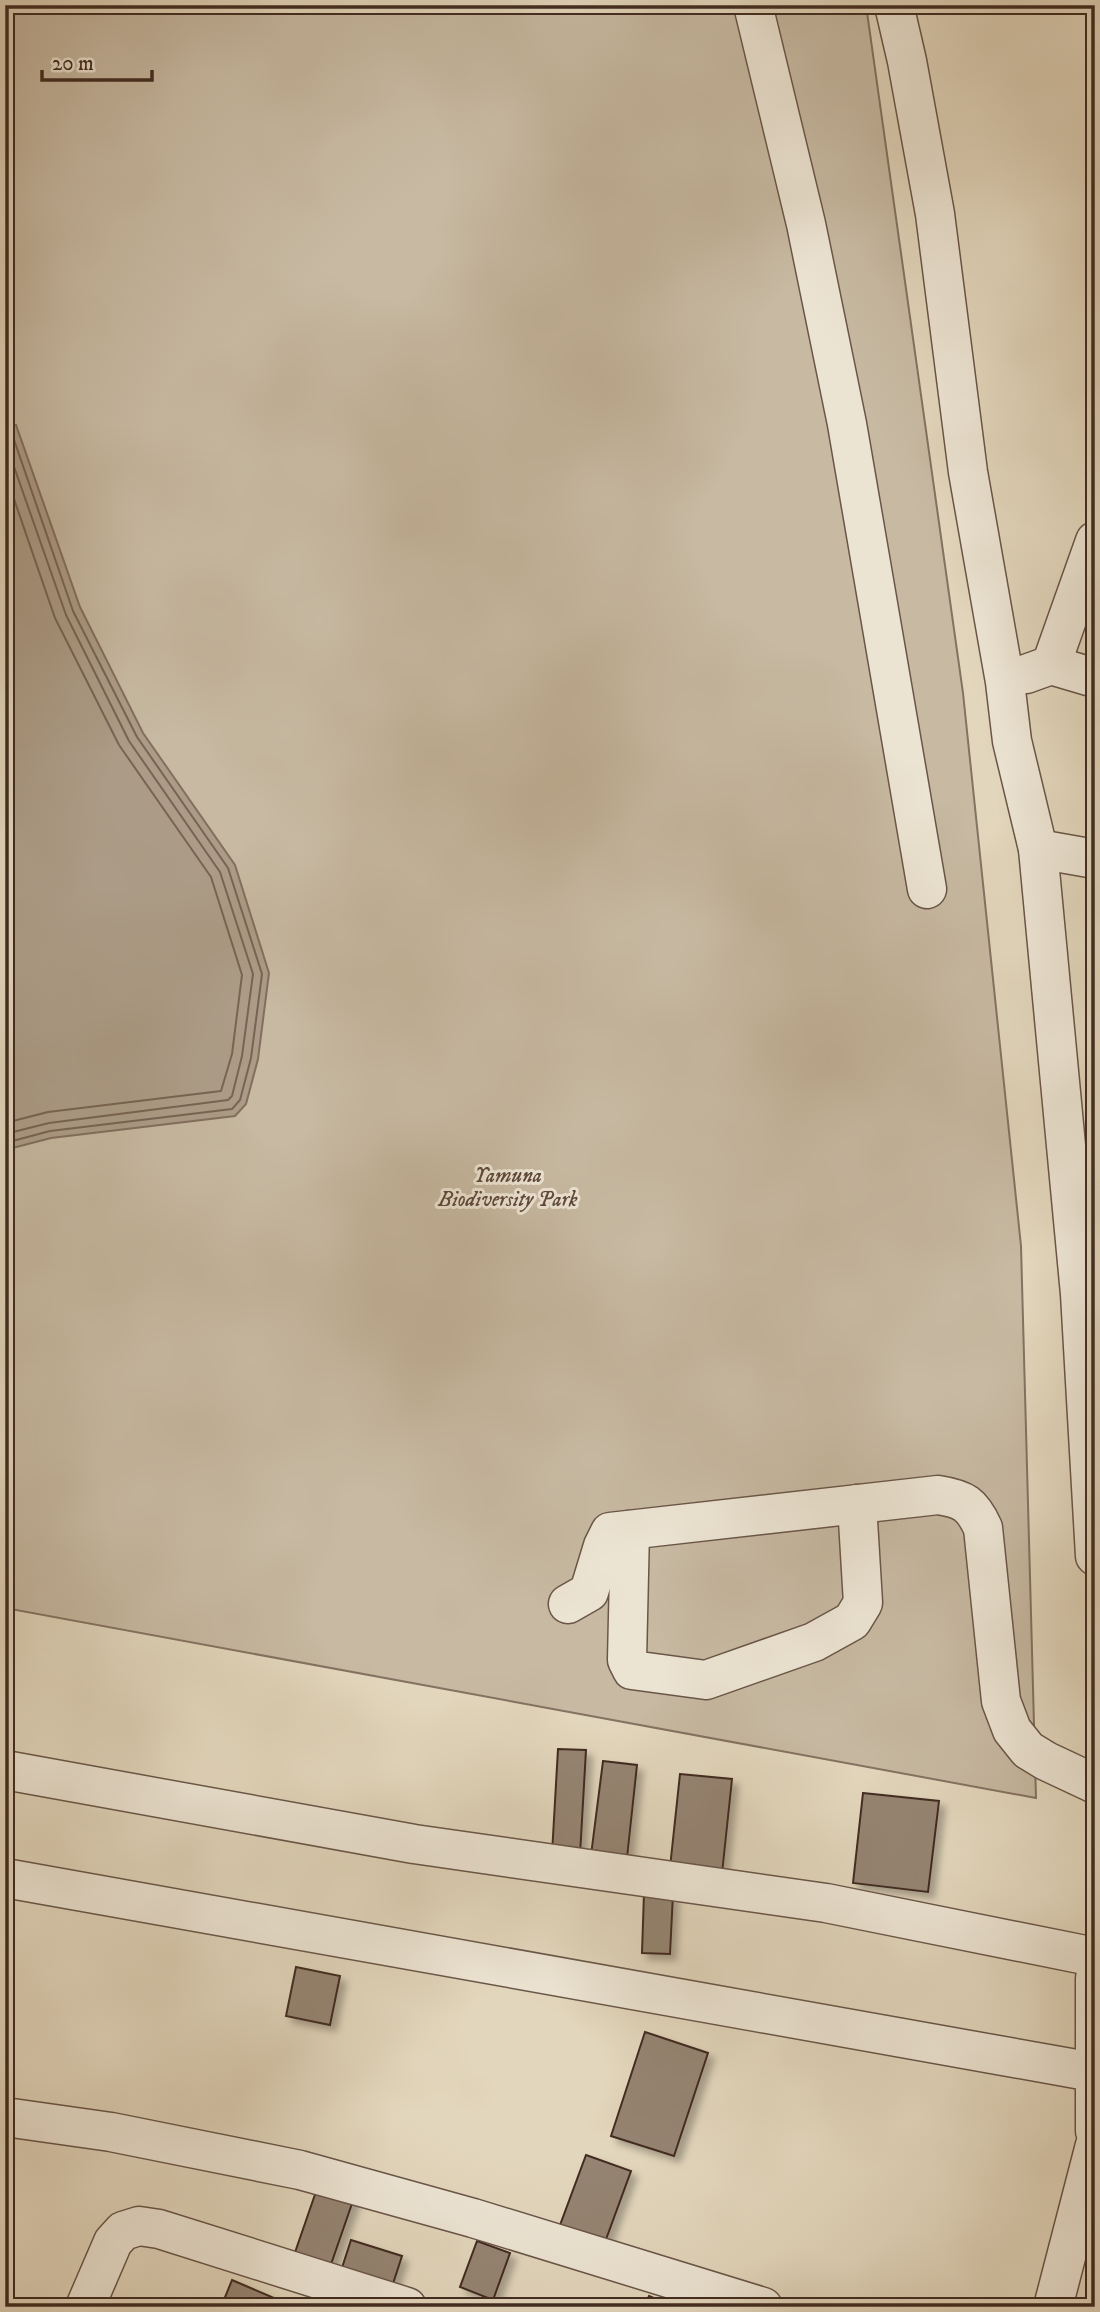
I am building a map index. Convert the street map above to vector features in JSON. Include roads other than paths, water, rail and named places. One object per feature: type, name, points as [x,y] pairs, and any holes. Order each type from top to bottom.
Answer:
[{"type":"street","points":[[753,5],[806,224],[847,424],[927,889]]},
{"type":"street","points":[[894,5],[935,214],[968,471],[1005,682],[1012,741],[1038,849],[1087,1296],[1095,1556]]},
{"type":"street","points":[[1051,665],[1095,541]]},
{"type":"street","points":[[1005,682],[1051,665],[1095,678]]},
{"type":"street","points":[[1038,849],[1095,859]]},
{"type":"street","points":[[568,1604],[589,1591],[610,1532],[938,1495],[958,1498],[975,1510],[983,1528],[1002,1701],[1012,1730],[1028,1750],[1095,1784]]},
{"type":"street","points":[[630,1530],[627,1660],[632,1670],[706,1680],[814,1642],[852,1621],[863,1603],[857,1504]]},
{"type":"street","points":[[5,1770],[414,1844],[826,1903],[1095,1957]]},
{"type":"street","points":[[5,1878],[1093,2072]]},
{"type":"street","points":[[1095,1978],[1095,2131]]},
{"type":"street","points":[[5,2117],[111,2132],[300,2170],[472,2218],[763,2307]]},
{"type":"street","points":[[1053,2307],[1087,2206],[1095,2145]]},
{"type":"street","points":[[85,2307],[113,2242],[123,2231],[139,2225],[407,2307]]},
{"type":"water","points":[[5,424],[16,425],[80,607],[143,733],[235,865],[269,973],[258,1059],[246,1104],[235,1116],[51,1138],[5,1150]]},
{"type":"park label","name":"Yamuna Biodiversity Park","points":[[508,1187]]}]
